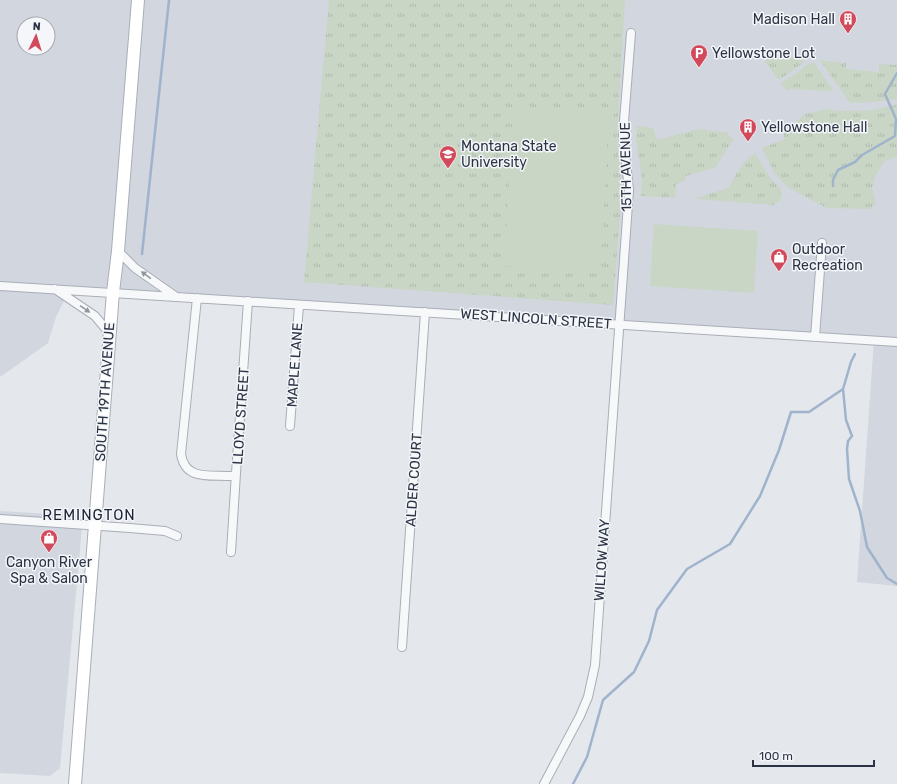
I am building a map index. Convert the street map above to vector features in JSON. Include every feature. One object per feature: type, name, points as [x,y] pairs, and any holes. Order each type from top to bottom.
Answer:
[{"type":"main road","name":"SOUTH 19TH AVENUE","points":[[75,784],[113,292],[118,252],[138,0]]},
{"type":"street","name":"15TH AVENUE","points":[[619,324],[629,190],[623,134],[631,33]]},
{"type":"street","points":[[815,337],[822,243]]},
{"type":"street","points":[[118,252],[135,268],[175,297]]},
{"type":"street","name":"WEST LINCOLN STREET","points":[[0,286],[897,342]]},
{"type":"street","points":[[55,289],[95,316],[110,334]]},
{"type":"street","name":"LLOYD STREET","points":[[197,298],[181,454],[182,461],[186,467],[192,473],[198,475],[233,476],[236,473],[248,301]]},
{"type":"street","name":"MAPLE LANE","points":[[290,426],[299,305]]},
{"type":"street","name":"ALDER COURT","points":[[402,647],[425,312]]},
{"type":"street","name":"WILLOW WAY","points":[[544,784],[588,697],[594,665],[619,324]]},
{"type":"street","points":[[231,552],[236,473]]},
{"type":"street","points":[[0,519],[165,531],[177,536]]},
{"type":"shaded area","name":"Montana State University","points":[[0,0],[897,0],[897,586],[857,582],[874,340],[70,289],[56,317],[48,343],[0,376]]},
{"type":"shaded area","points":[[0,511],[83,516],[60,768],[50,776],[0,773]]},
{"type":"green space","points":[[329,0],[625,0],[617,136],[622,188],[613,305],[304,282]]},
{"type":"green space","points":[[769,56],[803,58],[803,63],[779,80],[765,62],[766,58]]},
{"type":"green space","points":[[820,60],[846,63],[846,69],[879,72],[879,64],[897,65],[897,99],[850,103]]},
{"type":"green space","points":[[810,63],[814,63],[834,91],[790,89],[787,91],[781,84]]},
{"type":"green space","points":[[895,105],[897,106],[897,156],[885,161],[876,175],[872,188],[876,203],[870,209],[827,208],[787,187],[775,174],[762,148],[785,139],[783,133],[805,114],[827,109],[842,111],[873,110]]},
{"type":"green space","points":[[514,107],[609,114],[600,273],[504,266]]},
{"type":"green space","points":[[637,126],[653,128],[657,140],[698,129],[729,133],[728,136],[734,139],[715,168],[685,176],[686,180],[676,184],[675,198],[641,196],[642,179],[636,140]]},
{"type":"green space","points":[[755,153],[770,178],[780,188],[782,195],[779,201],[774,205],[695,199],[729,187],[743,164]]},
{"type":"green space","points":[[654,224],[758,231],[754,293],[650,286]]},
{"type":"waterway","points":[[142,254],[169,0]]},
{"type":"waterway","points":[[833,186],[833,180],[838,170],[855,162],[862,155],[895,136],[896,119],[885,94],[897,73]]},
{"type":"waterway","points":[[573,784],[587,757],[603,700],[634,672],[649,641],[657,610],[687,569],[730,544],[760,496],[779,450],[791,412],[809,412],[843,389],[855,354]]},
{"type":"waterway","points":[[843,389],[846,420],[852,436],[848,441],[847,449],[849,479],[860,511],[867,547],[887,578],[897,584]]},
{"type":"place","name":"Madison Hall","points":[[848,34]]},
{"type":"place","name":"Yellowstone Lot","points":[[699,68]]},
{"type":"place","name":"Yellowstone Hall","points":[[748,142]]},
{"type":"place","name":"Montana State University","points":[[448,169]]},
{"type":"place","name":"Outdoor Recreation","points":[[779,272]]},
{"type":"place","name":"Canyon River Spa & Salon","points":[[49,553]]},
{"type":"district","name":"REMINGTON","points":[[89,515]]}]
